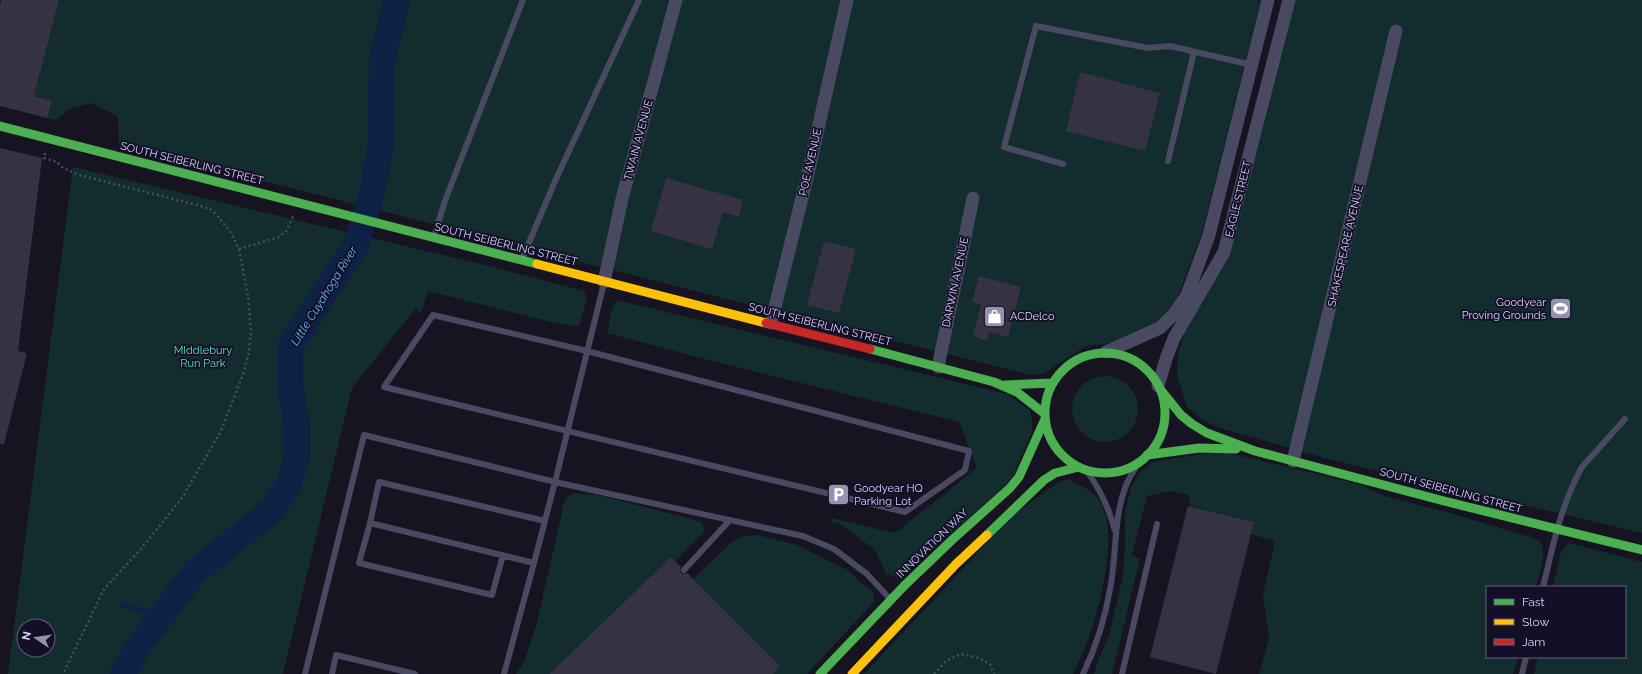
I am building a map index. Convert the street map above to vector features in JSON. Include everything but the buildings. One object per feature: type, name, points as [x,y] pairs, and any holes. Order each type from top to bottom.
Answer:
[{"type":"main road","name":"SOUTH SEIBERLING STREET","points":[[0,126],[604,282],[771,323],[1005,385],[1027,397],[1045,417]]},
{"type":"main road","points":[[1106,352],[1123,355],[1138,362],[1151,374],[1159,387],[1164,406],[1164,424],[1158,441],[1147,455],[1130,467],[1110,473],[1100,473],[1083,468],[1070,462],[1056,448],[1047,430],[1045,417],[1046,401],[1052,383],[1062,370],[1075,360],[1090,354],[1106,352]]},
{"type":"main road","name":"SOUTH SEIBERLING STREET","points":[[1005,385],[1052,383]]},
{"type":"main road","name":"SOUTH SEIBERLING STREET","points":[[1159,387],[1181,415],[1192,424],[1207,433],[1255,451],[1444,501],[1642,550]]},
{"type":"main road","name":"INNOVATION WAY","points":[[820,674],[891,600],[952,540],[1010,488],[1019,477],[1026,463],[1045,417]]},
{"type":"main road","name":"SOUTH SEIBERLING STREET","points":[[1147,455],[1199,448],[1255,451]]},
{"type":"main road","points":[[852,674],[956,564],[1044,480],[1055,473],[1083,468]]},
{"type":"street","name":"TWAIN AVENUE","points":[[604,282],[622,199],[676,0]]},
{"type":"street","name":"POE AVENUE","points":[[771,323],[807,178],[847,0]]},
{"type":"street","name":"EAGLE STREET","points":[[1106,352],[1160,328],[1175,313],[1187,295],[1209,235],[1268,0]]},
{"type":"street","name":"EAGLE STREET","points":[[1159,387],[1167,356],[1174,338],[1224,252],[1289,0]]},
{"type":"street","name":"SHAKESPEARE AVENUE","points":[[1293,461],[1396,31]]},
{"type":"street","name":"DARWIN AVENUE","points":[[938,367],[973,198]]},
{"type":"lane","points":[[434,238],[446,198],[523,0]]},
{"type":"lane","points":[[522,260],[556,179],[639,0]]},
{"type":"lane","points":[[1063,164],[1004,147],[1036,26],[1148,48],[1170,46],[1252,65]]},
{"type":"lane","points":[[1168,161],[1194,52]]},
{"type":"lane","points":[[504,674],[555,482],[604,282]]},
{"type":"lane","points":[[433,315],[587,351],[969,451],[965,470],[905,512],[567,432],[384,387],[433,315]]},
{"type":"lane","points":[[1543,586],[1564,504],[1582,467],[1625,419]]},
{"type":"lane","points":[[305,674],[364,435],[555,482],[803,536],[834,549],[867,574],[891,600]]},
{"type":"lane","points":[[1083,674],[1092,655],[1104,619],[1110,588],[1116,534],[1125,489],[1139,462]]},
{"type":"lane","points":[[1083,468],[1097,485],[1107,505],[1116,534]]},
{"type":"lane","points":[[503,555],[492,595],[359,563],[379,482],[545,521]]},
{"type":"lane","points":[[684,570],[730,520]]},
{"type":"lane","points":[[370,523],[534,563]]},
{"type":"lane","points":[[1122,674],[1157,524]]},
{"type":"lane","points":[[332,674],[336,655],[415,674]]},
{"type":"lane","points":[[1522,674],[1526,658]]},
{"type":"path","points":[[50,140],[44,158],[57,162],[70,172],[210,209],[217,215],[231,233],[238,249],[248,296],[251,332],[249,352],[243,374],[221,431],[182,498],[140,550],[104,589],[63,674]]},
{"type":"path","points":[[238,249],[279,237],[284,234],[298,203]]},
{"type":"path","points":[[934,674],[946,661],[961,654],[979,658],[990,664],[994,674]]},
{"type":"green space","points":[[59,0],[1261,0],[1203,230],[1176,302],[1159,324],[1140,335],[1104,344],[1086,346],[1043,374],[1031,375],[726,299],[119,144],[118,117],[91,103],[72,108],[56,120],[47,118],[52,101],[34,96]]},
{"type":"green space","points":[[1294,0],[1642,0],[1642,533],[1332,460],[1220,428],[1203,420],[1187,407],[1177,375],[1178,354],[1188,322],[1218,270]]},
{"type":"green space","name":"MIddlebury Run Park","points":[[73,167],[481,264],[584,291],[587,299],[579,326],[555,323],[428,291],[421,313],[416,308],[352,388],[283,674],[8,674]]},
{"type":"green space","points":[[617,300],[1007,394],[1029,409],[1032,420],[1032,433],[1011,480],[968,519],[926,553],[900,578],[886,574],[875,550],[840,524],[832,522],[832,518],[895,533],[977,468],[959,422],[712,361],[607,333],[613,306]]},
{"type":"green space","points":[[1105,376],[1118,379],[1128,386],[1135,396],[1138,409],[1135,422],[1128,432],[1118,439],[1105,442],[1092,439],[1082,432],[1075,422],[1072,409],[1075,396],[1082,386],[1092,379]]},
{"type":"green space","points":[[1221,451],[1359,484],[1384,496],[1450,513],[1539,540],[1542,545],[1543,557],[1536,586],[1486,586],[1486,658],[1518,658],[1513,674],[1259,674],[1269,638],[1263,595],[1275,541],[1251,534],[1254,522],[1190,506],[1189,495],[1171,491],[1147,496],[1132,555],[1140,559],[1112,674],[1094,674],[1109,635],[1123,576],[1125,511],[1131,488],[1140,472],[1153,462]]},
{"type":"green space","points":[[1069,479],[1096,496],[1105,513],[1108,528],[1107,563],[1100,599],[1092,629],[1073,674],[864,674],[1012,516],[1059,482]]},
{"type":"green space","points":[[575,493],[597,495],[701,522],[704,527],[704,532],[676,561],[671,557],[549,674],[516,674],[524,662],[537,622],[564,503],[568,496]]},
{"type":"green space","points":[[758,535],[797,545],[848,570],[861,583],[871,589],[874,595],[874,602],[807,674],[771,674],[780,666],[693,579],[733,541],[744,536]]},
{"type":"green space","points":[[1569,543],[1642,562],[1642,674],[1534,674],[1538,658],[1626,658],[1626,586],[1553,586],[1561,552]]},
{"type":"waterway","name":"Little Cuyahoga River","points":[[123,674],[138,647],[195,572],[272,510],[289,484],[297,455],[297,425],[290,385],[290,347],[356,245],[373,190],[381,143],[382,59],[397,0]]},
{"type":"waterway","points":[[123,605],[162,615]]},
{"type":"traffic: fast","points":[[0,126],[537,264]]},
{"type":"traffic: fast","points":[[870,349],[994,382],[1017,392],[1045,414]]},
{"type":"traffic: fast","points":[[1105,353],[1117,354],[1128,358],[1138,363],[1147,371],[1155,380],[1160,390],[1164,401],[1165,413],[1164,425],[1160,436],[1155,446],[1147,455],[1138,463],[1128,468],[1117,472],[1105,473],[1093,472],[1082,468],[1072,463],[1063,455],[1055,446],[1050,436],[1046,425],[1045,413],[1046,401],[1050,390],[1055,380],[1063,371],[1072,363],[1082,358],[1093,354],[1105,353]]},
{"type":"traffic: fast","points":[[1005,385],[1052,383]]},
{"type":"traffic: fast","points":[[1160,389],[1181,415],[1192,424],[1207,433],[1255,451],[1444,501],[1642,550]]},
{"type":"traffic: fast","points":[[820,674],[905,585],[1010,488],[1019,477],[1045,419]]},
{"type":"traffic: fast","points":[[1147,455],[1199,448],[1236,449]]},
{"type":"traffic: fast","points":[[987,535],[1044,480],[1055,473],[1079,467]]},
{"type":"traffic: slow","points":[[537,264],[766,323]]},
{"type":"traffic: slow","points":[[852,674],[956,564],[987,535]]},
{"type":"traffic: jam","points":[[766,323],[870,349]]},
{"type":"place","name":"Goodyear Proving Grounds","points":[[1561,308]]},
{"type":"place","name":"ACDelco","points":[[995,316]]},
{"type":"place","name":"Goodyear HQ Parking Lot","points":[[838,494]]}]
